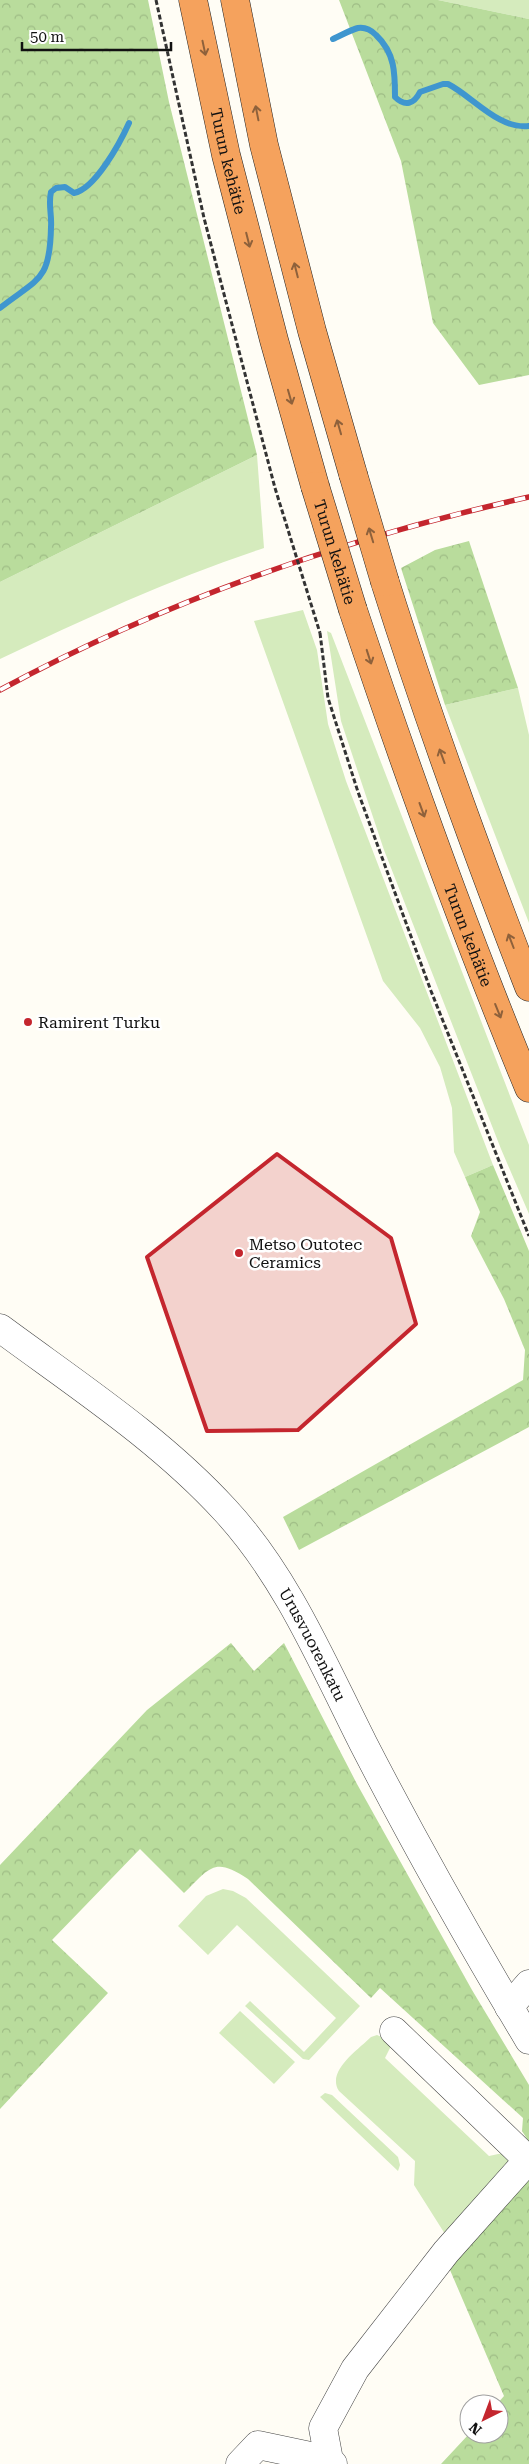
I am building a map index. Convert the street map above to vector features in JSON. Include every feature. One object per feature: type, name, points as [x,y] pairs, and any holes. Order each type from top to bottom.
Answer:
[{"type":"highway","name":"Turun kehätie","points":[[194,0],[226,154],[314,486],[353,610],[451,891],[528,1085]]},
{"type":"highway","points":[[235,0],[264,145],[312,331],[353,474],[422,699],[482,865],[529,987]]},
{"type":"street","name":"Urusvuorenkatu","points":[[0,1328],[140,1432],[176,1463],[226,1511],[262,1557],[317,1652],[434,1877],[529,2040]]},
{"type":"street","points":[[509,2007],[529,1984]]},
{"type":"street","points":[[240,2464],[258,2446],[331,2462],[323,2428],[355,2369],[446,2252],[529,2160],[394,2031]]},
{"type":"path","points":[[156,0],[204,218],[275,488],[320,633],[328,698],[358,792],[431,991],[529,1236]]},
{"type":"highlighted area","points":[[277,1154],[391,1238],[416,1324],[298,1430],[207,1431],[147,1257]]},
{"type":"green space","points":[[0,0],[148,0],[169,102],[257,455],[0,582]]},
{"type":"green space","points":[[339,0],[438,0],[529,19],[529,375],[479,385],[433,323],[401,161]]},
{"type":"green space","points":[[438,0],[529,0],[529,19]]},
{"type":"green space","points":[[257,455],[264,548],[196,572],[130,599],[0,659],[0,582]]},
{"type":"green space","points":[[469,541],[518,688],[445,705],[401,568],[435,550]]},
{"type":"green space","points":[[303,610],[317,650],[328,724],[346,781],[493,1165],[465,1177],[454,1152],[452,1108],[440,1067],[420,1028],[383,981],[254,621]]},
{"type":"green space","points":[[327,631],[331,633],[529,1145],[529,1214],[501,1149],[384,850],[341,721]]},
{"type":"green space","points":[[518,688],[529,735],[529,923],[445,705]]},
{"type":"green space","points":[[493,1165],[529,1251],[529,1427],[299,1550],[283,1517],[523,1380],[525,1350],[504,1299],[471,1236],[480,1212],[465,1177]]},
{"type":"green space","points":[[231,1643],[254,1671],[284,1643],[357,1784],[472,1990],[529,2085],[529,2142],[522,2131],[523,2118],[380,1988],[371,1998],[248,1879],[227,1868],[213,1868],[200,1877],[184,1893],[140,1849],[52,1940],[108,1993],[0,2109],[0,1865],[147,1710]]},
{"type":"green space","points":[[223,1889],[233,1891],[246,1898],[360,2006],[309,2060],[303,2059],[245,2006],[250,2001],[304,2052],[336,2018],[237,1925],[208,1955],[178,1926],[206,1896]]},
{"type":"green space","points":[[240,2011],[295,2062],[274,2084],[219,2033]]},
{"type":"green space","points":[[377,2035],[393,2042],[385,2058],[489,2156],[503,2153],[512,2161],[445,2234],[414,2185],[415,2161],[339,2091],[336,2083],[337,2076],[345,2061],[371,2037]]},
{"type":"green space","points":[[325,2093],[332,2095],[398,2157],[400,2165],[398,2171],[320,2097]]},
{"type":"green space","points":[[529,2179],[529,2464],[441,2464],[460,2444],[509,2444],[509,2394],[503,2394],[447,2263]]},
{"type":"waterway","points":[[333,39],[358,28],[365,28],[374,33],[387,49],[390,56],[395,80],[395,97],[402,102],[409,103],[420,92],[448,84],[497,118],[518,126],[529,126]]},
{"type":"waterway","points":[[0,308],[33,284],[44,269],[50,245],[51,192],[56,188],[65,187],[74,193],[82,190],[90,183],[106,164],[129,123]]},
{"type":"railway","points":[[0,690],[126,628],[257,576],[392,532],[460,513],[529,497]]},
{"type":"place","name":"Ramirent Turku","points":[[28,1022]]},
{"type":"place","name":"Metso Outotec Ceramics","points":[[239,1253]]}]
